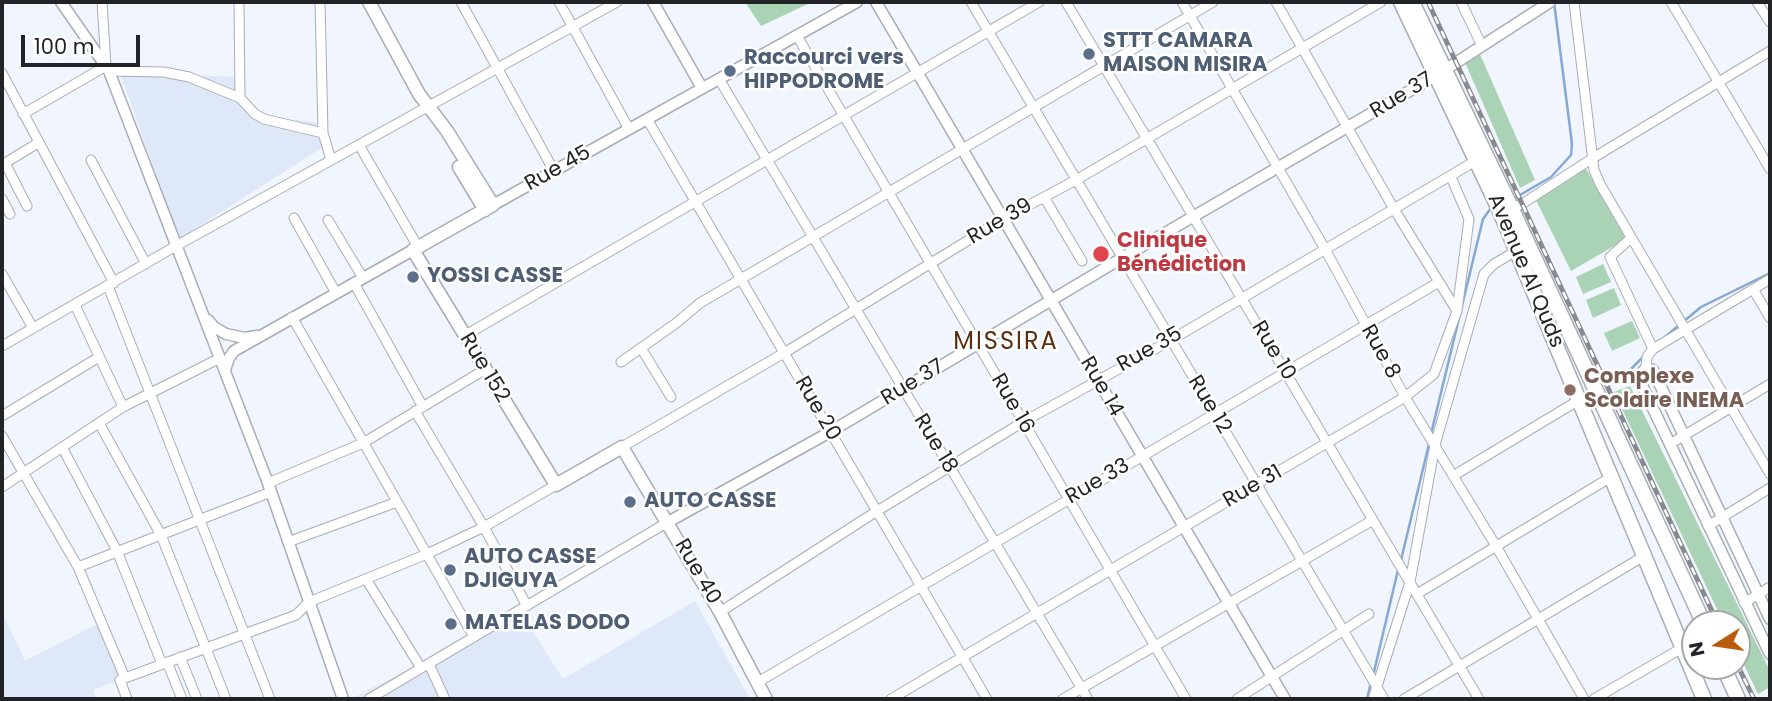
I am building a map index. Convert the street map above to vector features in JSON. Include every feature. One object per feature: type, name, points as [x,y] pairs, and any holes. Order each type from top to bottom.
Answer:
[{"type":"main road","points":[[360,2],[425,108],[447,131],[489,208]]},
{"type":"main road","points":[[369,2],[425,108]]},
{"type":"main road","name":"Avenue Al Quds","points":[[1401,2],[1441,72],[1697,610]]},
{"type":"main road","name":"Avenue Al Quds","points":[[1412,2],[1477,160],[1504,202],[1516,251],[1681,646]]},
{"type":"main road","name":"Rue 45","points":[[416,248],[489,208]]},
{"type":"main road","name":"Rue 152","points":[[416,248],[484,370],[556,485]]},
{"type":"main road","points":[[556,485],[620,449]]},
{"type":"main road","name":"Rue 40","points":[[620,449],[720,612],[766,699]]},
{"type":"main road","name":"Rue 40","points":[[665,524],[758,699]]},
{"type":"main road","name":"Avenue Al Quds","points":[[1696,680],[1704,699]]},
{"type":"main road","points":[[1729,680],[1738,699]]},
{"type":"street","points":[[61,2],[108,69],[269,487],[343,699]]},
{"type":"street","points":[[102,2],[108,69]]},
{"type":"street","points":[[239,2],[240,98]]},
{"type":"street","points":[[320,2],[323,133],[331,160]]},
{"type":"street","points":[[461,2],[554,171]]},
{"type":"street","points":[[559,2],[629,129]]},
{"type":"street","points":[[2,346],[176,246],[617,2]]},
{"type":"street","points":[[653,2],[702,88]]},
{"type":"street","name":"Rue 45","points":[[489,208],[857,2]]},
{"type":"street","name":"Rue 14","points":[[876,2],[1285,699]]},
{"type":"street","name":"Rue 12","points":[[971,2],[1384,699]]},
{"type":"street","points":[[464,336],[1039,2]]},
{"type":"street","name":"Rue 10","points":[[1066,2],[1479,699]]},
{"type":"street","name":"Rue 8","points":[[1182,2],[1325,250],[1364,326],[1584,699]]},
{"type":"street","points":[[621,362],[700,303],[1213,2]]},
{"type":"street","points":[[1276,2],[1394,209],[1457,311]]},
{"type":"street","name":"Rue 39","points":[[620,449],[784,353],[1003,219],[1076,180],[1381,2]]},
{"type":"street","points":[[1461,2],[1482,46]]},
{"type":"street","points":[[1574,2],[1593,158],[1600,184],[1770,474]]},
{"type":"street","points":[[1671,2],[1770,169]]},
{"type":"street","points":[[1757,2],[1770,22]]},
{"type":"street","name":"Rue 37","points":[[665,524],[831,432],[1193,216],[1349,128],[1547,3]]},
{"type":"street","name":"Rue 16","points":[[796,36],[1186,699]]},
{"type":"street","points":[[1504,202],[1522,204],[1770,51]]},
{"type":"street","points":[[23,114],[108,69],[164,72],[189,78],[240,98],[254,114],[264,119],[323,133]]},
{"type":"street","points":[[2,73],[5,89],[23,114],[111,284],[150,394],[270,699]]},
{"type":"street","name":"Rue 18","points":[[719,79],[1088,699]]},
{"type":"street","name":"Rue 20","points":[[647,119],[987,699]]},
{"type":"street","points":[[27,205],[5,163],[38,143]]},
{"type":"street","points":[[359,145],[416,248]]},
{"type":"street","points":[[1761,153],[1770,148]]},
{"type":"street","points":[[91,160],[146,264]]},
{"type":"street","name":"Rue 35","points":[[720,612],[949,466],[1097,379],[1171,340],[1477,160]]},
{"type":"street","name":"Rue 31","points":[[891,699],[1405,397],[1434,374],[1457,311],[1469,219],[1451,177]]},
{"type":"street","points":[[1044,197],[1082,261]]},
{"type":"street","points":[[2,199],[10,214]]},
{"type":"street","points":[[294,218],[336,293]]},
{"type":"street","points":[[328,219],[419,409],[527,606]]},
{"type":"street","points":[[1632,237],[1610,257],[1653,349]]},
{"type":"street","name":"Rue 45","points":[[225,370],[234,351],[416,248]]},
{"type":"street","points":[[1373,699],[1410,582],[1435,445],[1485,274],[1494,264],[1516,251]]},
{"type":"street","points":[[2,274],[6,290],[33,328]]},
{"type":"street","points":[[1770,279],[1653,349],[1647,357],[1646,368],[1638,377],[1770,654]]},
{"type":"street","name":"Rue 33","points":[[758,682],[1439,282]]},
{"type":"street","points":[[1753,289],[1770,318]]},
{"type":"street","points":[[75,305],[123,407]]},
{"type":"street","points":[[205,316],[214,327],[226,334],[245,338],[259,336]]},
{"type":"street","points":[[292,317],[474,637]]},
{"type":"street","points":[[641,348],[671,397]]},
{"type":"street","points":[[2,416],[99,357]]},
{"type":"street","points":[[2,486],[123,407],[220,358]]},
{"type":"street","points":[[1646,368],[1653,370],[1770,619]]},
{"type":"street","points":[[78,567],[200,520],[363,443],[484,370]]},
{"type":"street","points":[[1670,444],[1770,384]]},
{"type":"street","points":[[1453,476],[1579,400]]},
{"type":"street","points":[[99,423],[161,535],[226,699]]},
{"type":"street","points":[[2,436],[78,567],[125,678]]},
{"type":"street","points":[[62,447],[117,551],[182,699]]},
{"type":"street","points":[[1417,594],[1611,477]]},
{"type":"street","points":[[127,699],[120,680],[296,615],[309,602],[427,554],[484,527],[556,485]]},
{"type":"street","points":[[1708,526],[1770,488]]},
{"type":"street","points":[[288,542],[397,502]]},
{"type":"street","points":[[1063,699],[1373,520]]},
{"type":"street","points":[[369,699],[665,524]]},
{"type":"street","points":[[1404,699],[1644,556]]},
{"type":"street","points":[[366,579],[445,699]]},
{"type":"street","points":[[1744,603],[1770,587]]},
{"type":"street","points":[[1237,699],[1369,614]]},
{"type":"street","points":[[1594,699],[1681,649]]},
{"type":"street","points":[[180,657],[197,699]]},
{"type":"shaded area","points":[[120,73],[239,77],[247,115],[316,122],[326,145],[179,239]]},
{"type":"shaded area","points":[[695,601],[750,699],[351,699],[482,632],[519,610],[563,679]]},
{"type":"shaded area","points":[[2,612],[25,661],[102,622],[125,678],[93,690],[96,699],[2,699]]},
{"type":"green space","points":[[745,2],[812,2],[761,26]]},
{"type":"green space","points":[[1479,52],[1535,180],[1520,188],[1464,60]]},
{"type":"green space","points":[[1585,167],[1626,239],[1571,271],[1535,198]]},
{"type":"green space","points":[[1603,264],[1611,282],[1583,294],[1576,277]]},
{"type":"green space","points":[[1614,288],[1621,305],[1593,318],[1586,300]]},
{"type":"green space","points":[[1632,321],[1640,338],[1612,351],[1604,333]]},
{"type":"green space","points":[[1630,386],[1740,610],[1717,610],[1614,392]]},
{"type":"green space","points":[[1751,632],[1770,671],[1770,687],[1758,694],[1751,679]]},
{"type":"waterway","points":[[1513,199],[1551,177],[1571,155],[1572,144],[1554,2]]},
{"type":"waterway","points":[[1431,434],[1483,219],[1491,208]]},
{"type":"waterway","points":[[1666,336],[1701,307],[1770,273]]},
{"type":"waterway","points":[[1609,383],[1626,374],[1643,357]]},
{"type":"waterway","points":[[1401,560],[1429,444]]},
{"type":"waterway","points":[[1373,676],[1398,570]]},
{"type":"waterway","points":[[1367,699],[1371,682]]},
{"type":"railway","points":[[1428,2],[1711,610]]},
{"type":"railway","points":[[1745,680],[1754,699]]},
{"type":"place","name":"STTT CAMARA MAISON MISIRA","points":[[1089,54]]},
{"type":"place","name":"Raccourci vers HIPPODROME","points":[[730,71]]},
{"type":"place","name":"Clinique Bénédiction","points":[[1101,254]]},
{"type":"place","name":"YOSSI CASSE","points":[[413,277]]},
{"type":"place","name":"Complexe Scolaire INEMA","points":[[1570,390]]},
{"type":"place","name":"AUTO CASSE","points":[[630,502]]},
{"type":"place","name":"AUTO CASSE DJIGUYA","points":[[450,570]]},
{"type":"place","name":"MATELAS DODO","points":[[451,624]]},
{"type":"district","name":"MISSIRA","points":[[1006,343]]}]
